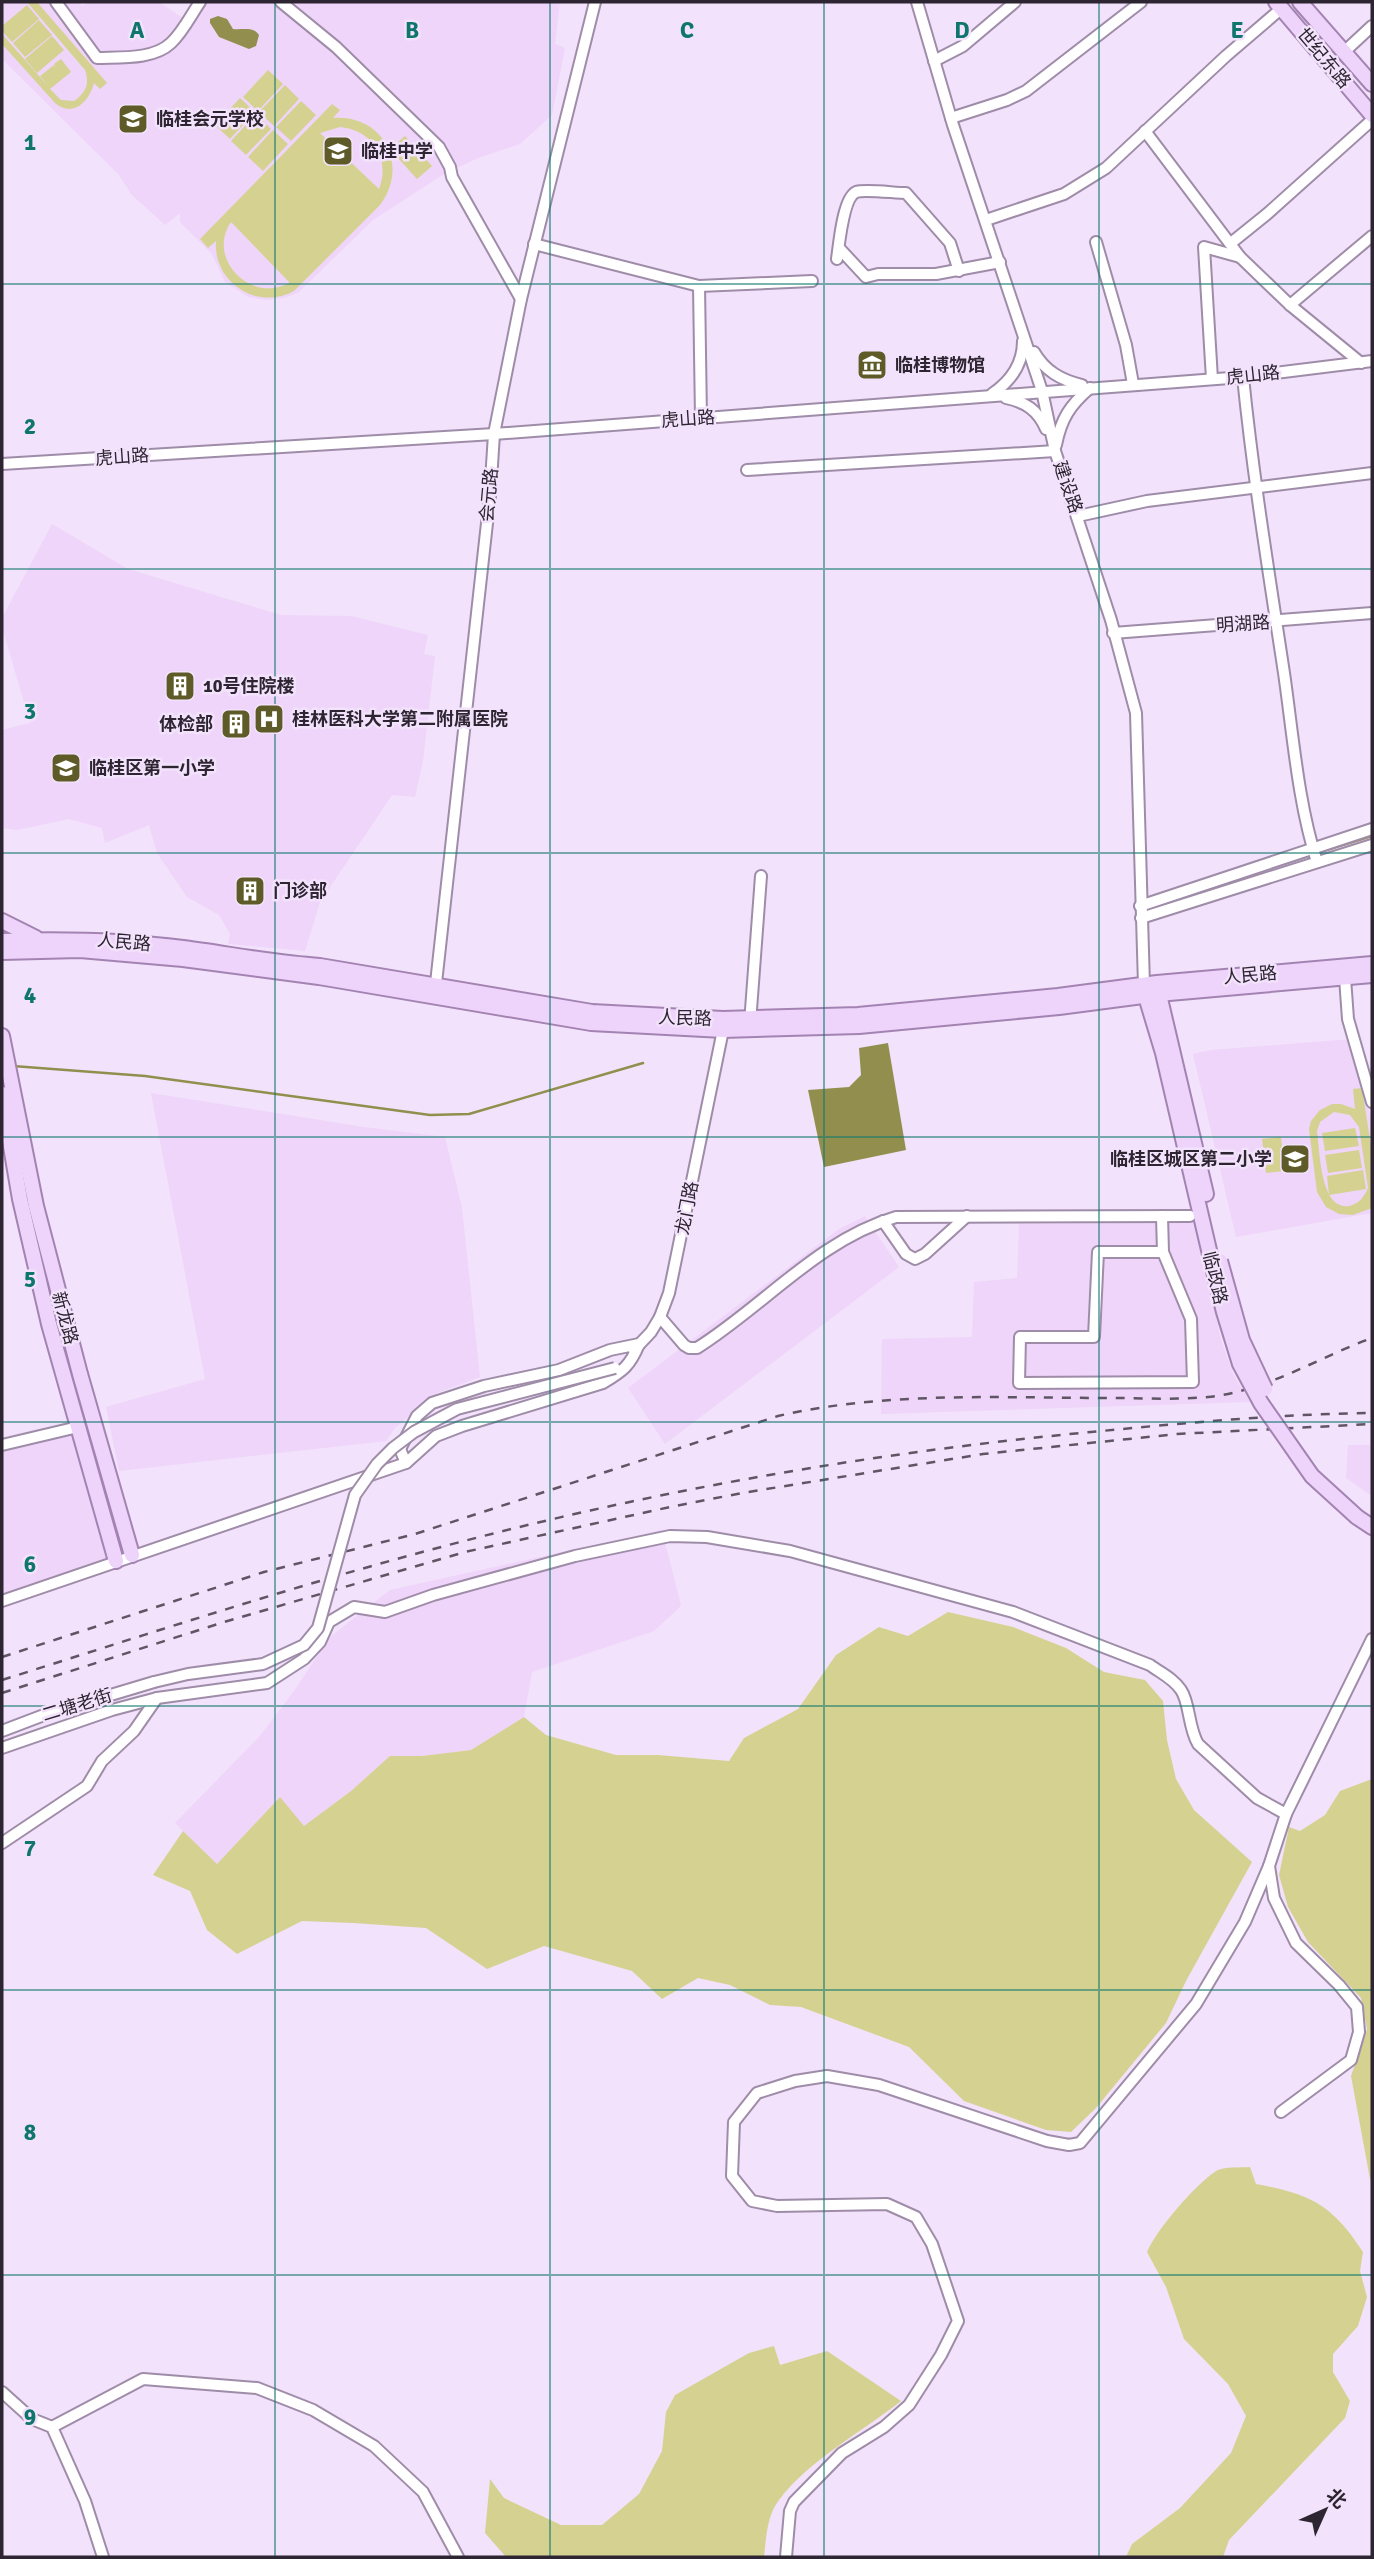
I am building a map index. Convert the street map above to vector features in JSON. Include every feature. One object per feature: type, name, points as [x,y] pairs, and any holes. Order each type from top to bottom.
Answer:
[{"type":"main road","name":"世纪东路","points":[[1300,2],[1372,84]]},
{"type":"main road","name":"世纪东路","points":[[1279,5],[1372,115]]},
{"type":"main road","points":[[2,921],[40,940]]},
{"type":"main road","name":"人民路","points":[[2,941],[80,939],[184,948],[287,964],[320,966],[591,1023],[723,1030],[750,1024]]},
{"type":"main road","name":"人民路","points":[[2,952],[80,950],[150,955],[592,1012],[750,1024],[859,1026],[1059,1007],[1151,990],[1372,964]]},
{"type":"main road","name":"人民路","points":[[1151,990],[1372,975]]},
{"type":"main road","name":"临政路","points":[[1151,990],[1163,1053],[1216,1262],[1224,1312],[1240,1364],[1261,1403],[1312,1476],[1365,1514],[1372,1527]]},
{"type":"main road","name":"新龙路","points":[[2,1036],[39,1219],[132,1555]]},
{"type":"main road","name":"新龙路","points":[[2,1094],[20,1199],[49,1324],[116,1561]]},
{"type":"street","points":[[56,2],[97,58],[138,55],[162,49],[180,32],[200,2]]},
{"type":"street","points":[[281,2],[336,47],[439,147],[450,167],[452,177],[521,299]]},
{"type":"street","name":"会元路","points":[[435,992],[490,496],[494,435],[521,299],[595,2]]},
{"type":"street","name":"建设路","points":[[917,2],[951,118],[1042,391],[1055,451],[1111,620],[1136,713],[1140,906],[1151,990]]},
{"type":"street","points":[[934,61],[962,46],[1015,2]]},
{"type":"street","points":[[951,118],[1026,91],[1141,2]]},
{"type":"street","points":[[986,220],[1056,198],[1106,168],[1279,5]]},
{"type":"street","points":[[1344,52],[1372,26]]},
{"type":"street","points":[[1231,243],[1372,120]]},
{"type":"street","points":[[1145,131],[1240,257],[1290,306],[1367,362]]},
{"type":"street","points":[[959,271],[950,243],[906,193],[862,191],[853,195],[847,204],[838,254],[866,277],[872,274],[936,274],[959,271],[1000,262]]},
{"type":"street","points":[[1290,306],[1372,236]]},
{"type":"street","points":[[1096,242],[1126,345],[1133,384]]},
{"type":"street","points":[[534,244],[699,286],[812,281]]},
{"type":"street","points":[[1212,379],[1204,247],[1240,257]]},
{"type":"street","points":[[699,286],[701,418]]},
{"type":"street","points":[[1022,331],[1039,361],[1054,375],[1090,387],[1063,417],[1055,451]]},
{"type":"street","points":[[989,395],[1001,388],[1017,368],[1023,352],[1022,331]]},
{"type":"street","name":"虎山路","points":[[2,464],[494,435],[1243,377],[1367,362]]},
{"type":"street","points":[[1243,377],[1255,489],[1275,621],[1312,849],[1317,862]]},
{"type":"street","points":[[989,395],[1018,401],[1033,409],[1043,422],[1055,451]]},
{"type":"street","points":[[747,470],[1055,451]]},
{"type":"street","points":[[1078,516],[1147,501],[1372,473]]},
{"type":"street","name":"明湖路","points":[[1113,632],[1372,613]]},
{"type":"street","points":[[1140,906],[1372,829]]},
{"type":"street","points":[[1142,918],[1372,845]]},
{"type":"street","points":[[750,1024],[761,876]]},
{"type":"street","points":[[1345,978],[1348,1019],[1372,1102]]},
{"type":"street","name":"龙门路","points":[[615,1368],[651,1332],[660,1317],[675,1271],[723,1030]]},
{"type":"street","points":[[660,1317],[684,1345],[697,1348],[814,1259],[840,1242],[883,1221],[914,1216],[1190,1216]]},
{"type":"street","points":[[883,1221],[906,1254],[915,1259],[925,1254],[967,1216]]},
{"type":"street","points":[[1162,1216],[1163,1252],[1191,1319],[1193,1382],[1019,1383],[1020,1337],[1094,1337],[1098,1252],[1163,1252]]},
{"type":"street","points":[[406,1463],[400,1449],[417,1416],[432,1403],[484,1386],[559,1370],[610,1350],[639,1344]]},
{"type":"street","points":[[2,1601],[406,1463],[436,1437],[449,1431],[603,1383],[621,1373],[631,1362],[639,1344]]},
{"type":"street","name":"二塘老街","points":[[2,1731],[44,1715],[154,1682],[188,1674],[263,1664],[304,1645],[318,1628],[355,1495],[377,1464],[414,1432],[457,1409],[615,1368]]},
{"type":"street","points":[[2,1445],[78,1427]]},
{"type":"street","points":[[2,1748],[112,1710],[157,1698],[267,1683],[304,1659],[320,1642],[329,1622],[354,1607],[385,1612],[433,1595],[575,1556],[670,1536],[707,1537],[790,1551],[1013,1612],[1150,1665],[1170,1678],[1181,1690],[1192,1734],[1198,1744],[1257,1798],[1286,1814]]},
{"type":"street","points":[[786,2557],[790,2511],[794,2501],[842,2453],[884,2427],[909,2405],[941,2355],[958,2321],[932,2244],[916,2217],[887,2204],[777,2206],[752,2201],[732,2176],[734,2122],[757,2093],[795,2081],[827,2076],[879,2085],[1047,2141],[1069,2145],[1080,2143],[1196,2004],[1245,1923],[1269,1867],[1286,1814],[1372,1639]]},
{"type":"street","points":[[2,1843],[87,1786],[102,1761],[134,1731],[157,1698]]},
{"type":"street","points":[[1269,1867],[1274,1898],[1296,1943],[1339,1984],[1357,2007],[1359,2032],[1351,2060],[1281,2112]]},
{"type":"street","points":[[52,2427],[143,2379],[257,2388],[313,2410],[374,2446],[422,2492],[458,2557]]},
{"type":"street","points":[[2,2392],[32,2419],[52,2427],[85,2501],[103,2557]]},
{"type":"shaded area","name":"临桂中学","points":[[2,2],[79,2],[82,6],[91,2],[159,2],[183,18],[196,2],[560,2],[555,44],[565,48],[552,115],[520,144],[478,158],[444,174],[373,220],[298,293],[266,300],[248,297],[225,282],[212,254],[180,222],[180,213],[165,225],[131,194],[119,175],[2,59]]},
{"type":"shaded area","points":[[27,2],[37,2],[107,83],[100,89],[94,83],[92,90],[79,106],[68,109],[55,103],[2,44],[2,34],[49,87],[40,76],[54,65],[56,68],[54,64],[61,59],[71,72],[50,89],[61,100],[74,101],[84,91],[87,83],[85,70]]},
{"type":"shaded area","points":[[27,5],[39,19],[12,42],[2,31],[2,26]]},
{"type":"shaded area","points":[[218,16],[227,19],[233,29],[251,29],[257,32],[259,35],[256,46],[249,49],[219,37],[210,23],[210,19]]},
{"type":"shaded area","points":[[39,20],[52,35],[25,57],[13,43]]},
{"type":"shaded area","points":[[52,36],[64,50],[37,73],[25,59]]},
{"type":"shaded area","points":[[268,70],[283,84],[258,111],[243,97]]},
{"type":"shaded area","points":[[285,85],[299,99],[274,126],[259,112]]},
{"type":"shaded area","points":[[240,98],[255,112],[230,139],[215,125]]},
{"type":"shaded area","points":[[301,101],[316,115],[291,141],[276,127]]},
{"type":"shaded area","points":[[332,104],[340,110],[333,118],[351,119],[366,124],[378,133],[386,145],[392,174],[389,190],[380,205],[294,291],[266,298],[240,289],[222,269],[217,256],[216,241],[208,248],[200,239]],"holes":[[[340,127],[361,134],[376,148],[382,167],[379,189],[320,133]],[[231,222],[289,282],[289,283],[275,288],[260,288],[247,283],[236,274],[228,263],[224,250],[225,236]]]},
{"type":"shaded area","points":[[256,114],[271,129],[246,155],[231,141]]},
{"type":"shaded area","points":[[273,130],[288,144],[263,171],[248,157]]},
{"type":"shaded area","points":[[405,136],[432,166],[417,179],[390,149]]},
{"type":"shaded area","name":"桂林医科大学第二附属医院","points":[[52,524],[128,569],[281,615],[351,616],[428,635],[424,654],[435,656],[423,761],[415,797],[392,795],[320,902],[305,951],[228,944],[230,934],[219,915],[187,897],[157,853],[149,825],[105,843],[102,828],[69,819],[17,830],[2,828],[2,730],[30,723],[2,627],[2,618]]},
{"type":"shaded area","name":"临桂区城区第二小学","points":[[1352,1039],[1372,1123],[1372,1213],[1236,1237],[1193,1054],[1211,1050]]},
{"type":"shaded area","points":[[888,1043],[906,1150],[824,1167],[808,1090],[849,1087],[861,1075],[859,1048]]},
{"type":"shaded area","points":[[1362,1088],[1372,1152],[1372,1208],[1353,1215],[1339,1214],[1326,1207],[1317,1192],[1309,1129],[1311,1121],[1320,1110],[1332,1104],[1355,1109],[1353,1089]],"holes":[[[1334,1112],[1350,1115],[1359,1127],[1368,1188],[1361,1200],[1349,1206],[1339,1205],[1327,1189],[1317,1131],[1320,1122]]]},
{"type":"shaded area","points":[[151,1093],[445,1137],[462,1208],[480,1377],[437,1393],[395,1428],[386,1441],[119,1471],[106,1407],[205,1379]]},
{"type":"shaded area","points":[[1355,1128],[1359,1146],[1325,1151],[1322,1133]]},
{"type":"shaded area","points":[[1281,1137],[1285,1171],[1266,1173],[1262,1139]]},
{"type":"shaded area","points":[[1359,1150],[1362,1168],[1328,1173],[1325,1155]]},
{"type":"shaded area","points":[[1363,1170],[1366,1189],[1329,1195],[1327,1176]]},
{"type":"shaded area","points":[[865,1216],[899,1267],[665,1444],[628,1388],[839,1229]]},
{"type":"shaded area","points":[[1198,1223],[1220,1336],[1233,1374],[1250,1402],[881,1414],[882,1339],[972,1337],[974,1282],[1017,1278],[1019,1224]]},
{"type":"shaded area","points":[[76,1433],[115,1564],[2,1603],[2,1450]]},
{"type":"shaded area","points":[[1348,1445],[1372,1445],[1372,1496],[1346,1478]]},
{"type":"shaded area","points":[[662,1530],[681,1606],[654,1631],[532,1672],[524,1717],[471,1750],[422,1756],[390,1756],[351,1791],[303,1827],[280,1797],[217,1864],[175,1823],[260,1736],[330,1637],[390,1590]]},
{"type":"shaded area","points":[[948,1612],[1013,1627],[1066,1648],[1104,1672],[1145,1680],[1163,1701],[1167,1740],[1176,1779],[1194,1810],[1252,1862],[1186,1981],[1166,2023],[1096,2108],[1071,2132],[1046,2130],[964,2101],[909,2047],[801,2007],[770,2005],[730,1985],[698,1978],[662,1999],[632,1971],[544,1946],[487,1969],[426,1928],[353,1923],[302,1921],[237,1954],[207,1930],[190,1891],[153,1875],[183,1831],[217,1864],[280,1797],[304,1826],[351,1791],[390,1756],[422,1756],[471,1750],[524,1717],[546,1735],[616,1755],[658,1755],[729,1761],[744,1738],[798,1709],[836,1655],[879,1627],[908,1636]]},
{"type":"shaded area","points":[[1372,1779],[1372,2181],[1351,2076],[1367,2029],[1361,1998],[1308,1942],[1288,1907],[1279,1875],[1289,1827],[1300,1831],[1325,1815],[1340,1791]]},
{"type":"shaded area","points":[[1250,2167],[1256,2184],[1305,2197],[1330,2212],[1363,2252],[1360,2271],[1367,2297],[1358,2326],[1333,2354],[1333,2372],[1350,2401],[1345,2418],[1229,2540],[1223,2557],[1126,2557],[1132,2544],[1180,2508],[1231,2453],[1246,2416],[1228,2384],[1184,2339],[1166,2287],[1147,2252],[1168,2220],[1207,2178],[1223,2168]]},
{"type":"shaded area","points":[[774,2346],[780,2365],[827,2351],[901,2401],[820,2459],[791,2486],[772,2513],[764,2557],[506,2557],[485,2533],[490,2479],[504,2498],[561,2525],[602,2525],[639,2494],[662,2451],[666,2412],[675,2395],[749,2353]]},
{"type":"waterway","points":[[1320,852],[1372,836]]},
{"type":"waterway","points":[[1285,863],[1312,855]]},
{"type":"waterway","points":[[13,1066],[145,1076],[430,1115],[469,1114],[643,1063]]},
{"type":"railway","points":[[2,1657],[264,1572],[415,1534],[778,1416],[819,1408],[902,1399],[1208,1397],[1230,1394],[1271,1381],[1372,1338]]},
{"type":"railway","points":[[2,1680],[402,1557],[538,1523],[695,1489],[853,1461],[1012,1440],[1232,1420],[1372,1413]]},
{"type":"railway","points":[[2,1693],[224,1622],[465,1552],[670,1507],[983,1454],[1177,1434],[1372,1424]]},
{"type":"place","name":"临桂会元学校","points":[[133,119]]},
{"type":"place","name":"临桂中学","points":[[338,151]]},
{"type":"place","name":"临桂博物馆","points":[[872,365]]},
{"type":"place","name":"10号住院楼","points":[[180,686]]},
{"type":"place","name":"桂林医科大学第二附属医院","points":[[269,719]]},
{"type":"place","name":"体检部","points":[[236,724]]},
{"type":"place","name":"临桂区第一小学","points":[[66,768]]},
{"type":"place","name":"门诊部","points":[[250,891]]},
{"type":"place","name":"临桂区城区第二小学","points":[[1295,1159]]}]
